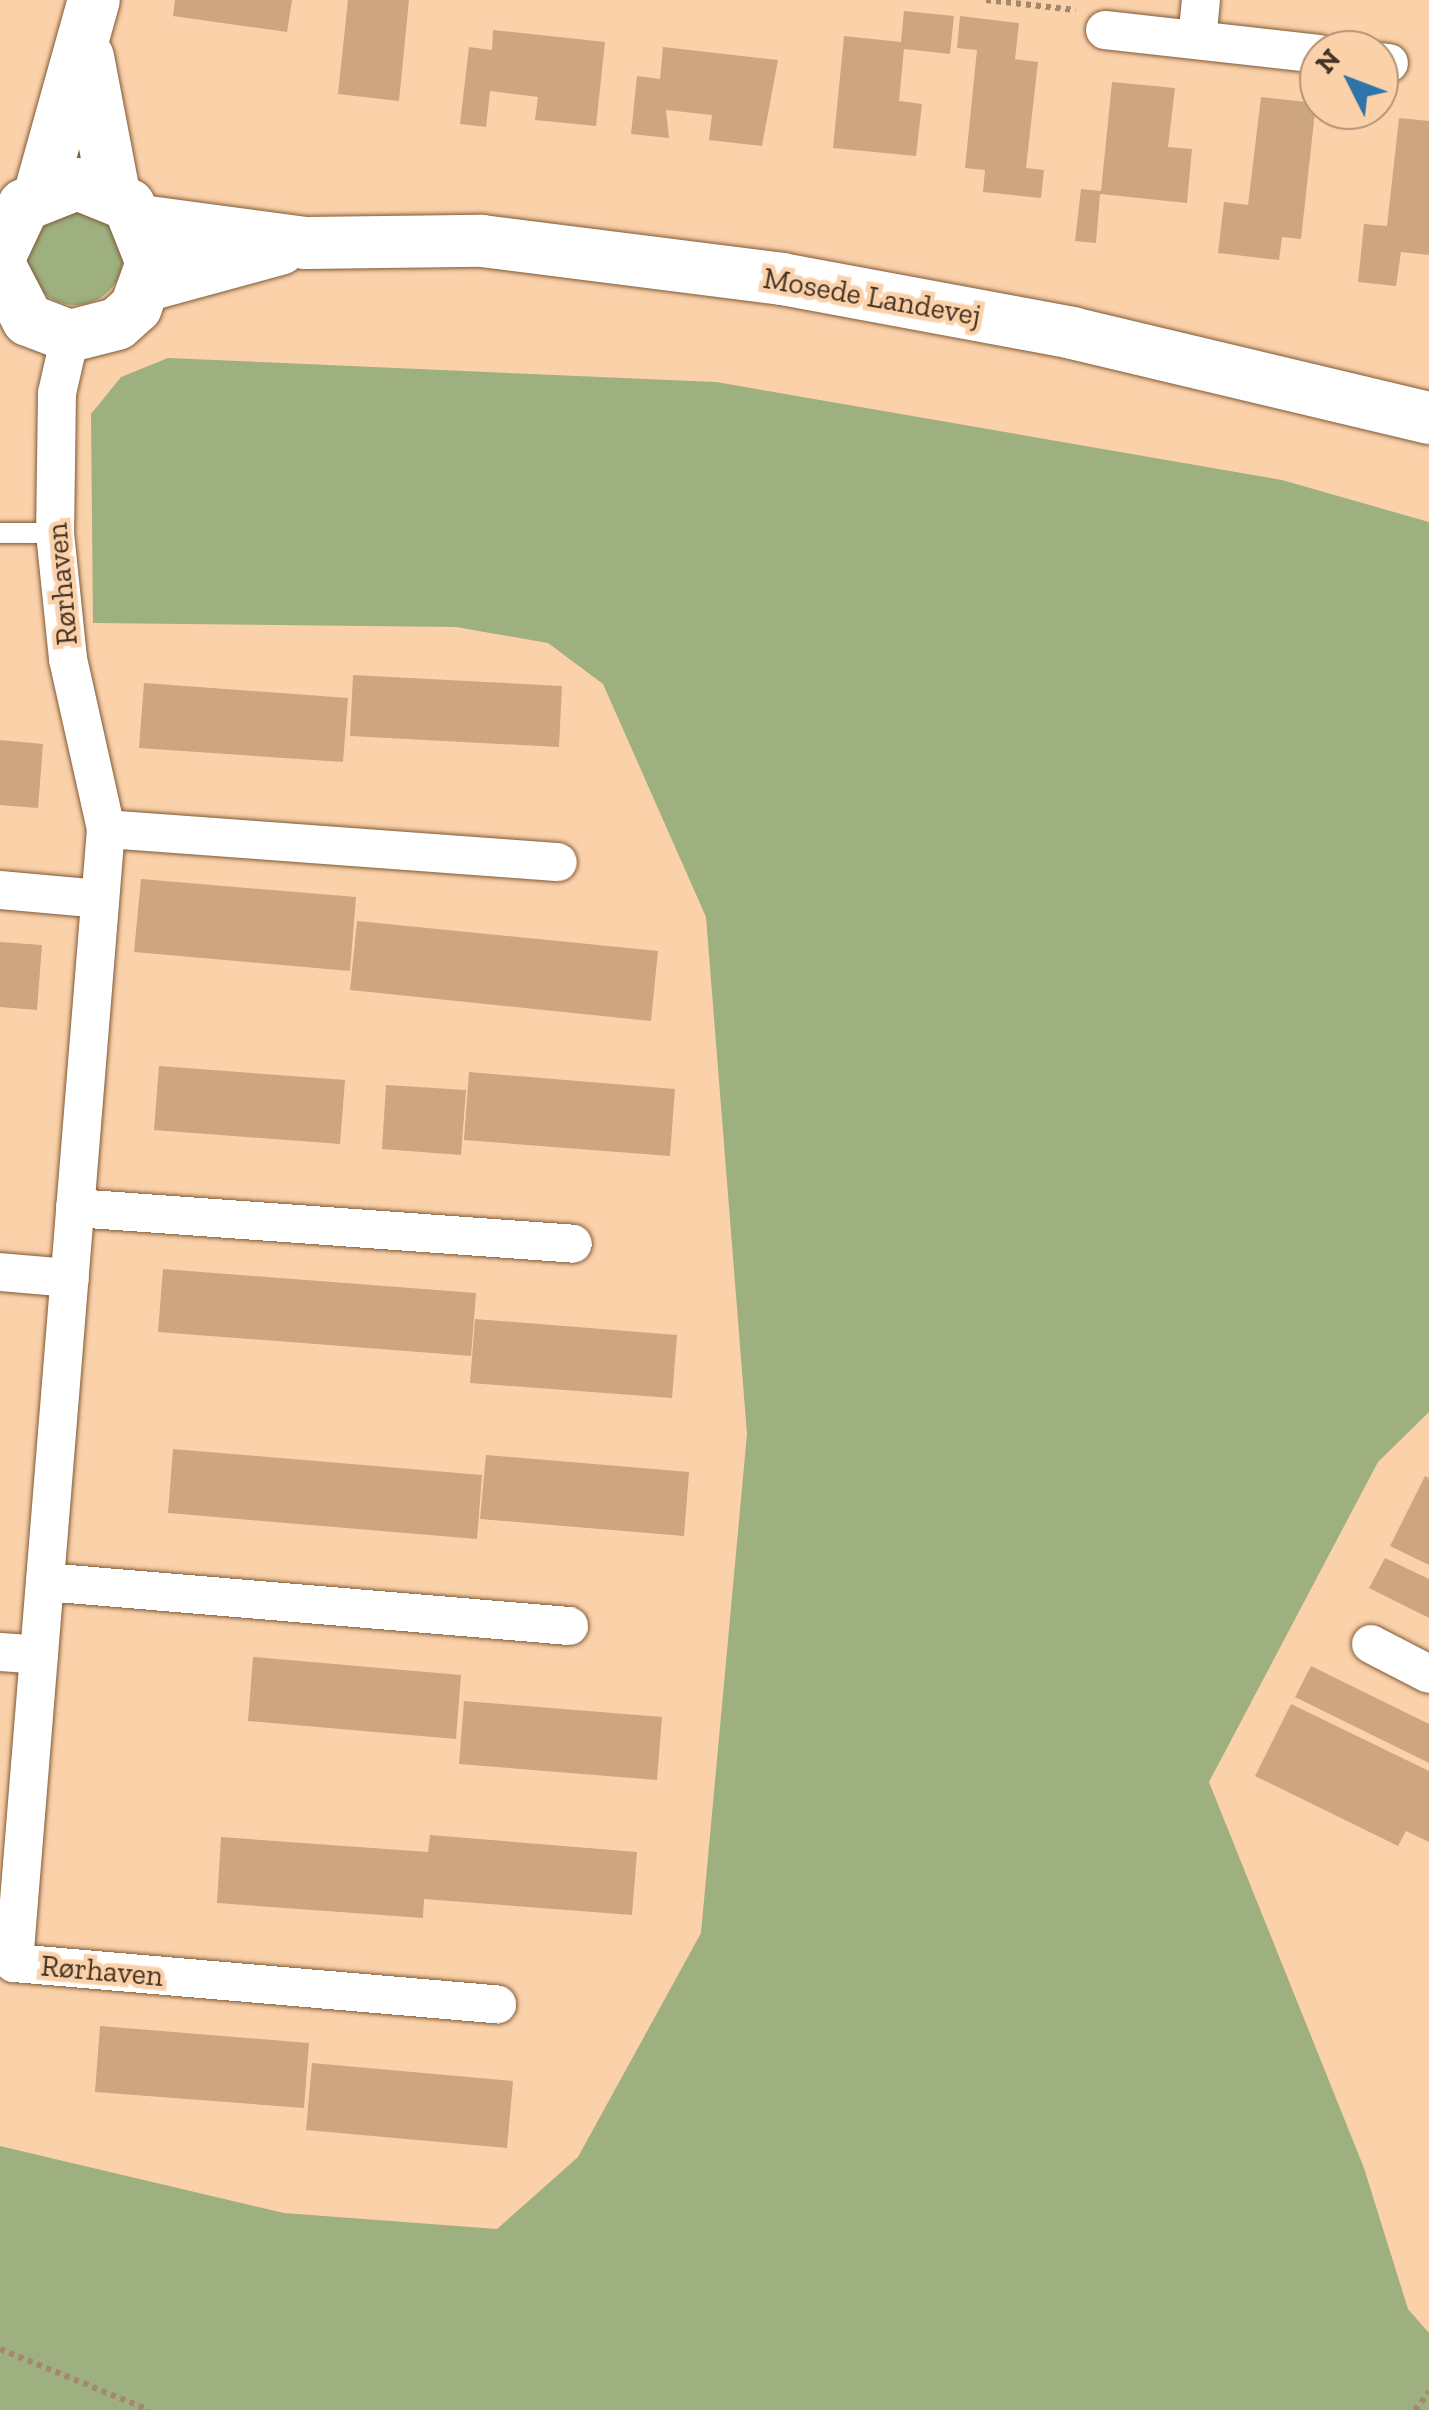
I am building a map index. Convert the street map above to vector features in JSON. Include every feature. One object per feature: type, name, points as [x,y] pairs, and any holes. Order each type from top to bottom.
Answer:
[{"type":"main road","points":[[86,51],[148,285],[118,324],[70,336],[28,320],[8,246],[86,51],[94,0]]},
{"type":"main road","points":[[8,246],[77,184],[128,207]]},
{"type":"main road","name":"Mosede Landevej","points":[[128,207],[306,242],[482,241],[782,279],[1072,333],[1429,418]]},
{"type":"main road","name":"Mosede Landevej","points":[[148,285],[306,242]]},
{"type":"street","points":[[1196,40],[1201,0]]},
{"type":"street","points":[[1104,30],[1156,18],[1196,40],[1299,52]]},
{"type":"street","name":"Rørhaven","points":[[70,336],[57,393],[55,534],[68,658],[106,829],[14,1963],[497,2004]]},
{"type":"street","points":[[106,829],[558,862]]},
{"type":"street","points":[[0,890],[100,899]]},
{"type":"street","points":[[76,1208],[573,1244]]},
{"type":"street","points":[[0,1272],[70,1278]]},
{"type":"street","points":[[45,1582],[570,1626]]},
{"type":"street","points":[[1371,1644],[1429,1674]]},
{"type":"street","points":[[0,1652],[39,1655]]},
{"type":"lane","points":[[0,534],[55,534]]},
{"type":"path","points":[[986,0],[1097,12],[1104,30]]},
{"type":"path","points":[[0,2349],[149,2410]]},
{"type":"path","points":[[1415,2410],[1429,2392]]},
{"type":"green space","points":[[75,209],[93,212],[109,223],[120,239],[120,275],[109,291],[93,302],[75,305],[57,302],[41,291],[30,275],[27,257],[30,239],[41,223],[57,212]]},
{"type":"green space","points":[[168,358],[716,382],[1282,480],[1429,522],[1429,1412],[1378,1462],[1209,1782],[1364,2168],[1408,2309],[1429,2333],[1429,2410],[0,2410],[0,2146],[284,2213],[497,2229],[578,2157],[701,1933],[747,1434],[706,917],[603,684],[548,643],[456,627],[93,623],[91,414],[121,377]]},
{"type":"building","points":[[175,0],[292,0],[287,32],[173,16]]},
{"type":"building","points":[[348,0],[409,0],[399,101],[338,94]]},
{"type":"building","points":[[904,11],[954,16],[950,54],[904,49],[899,101],[922,104],[916,156],[833,148],[844,36],[901,42]]},
{"type":"building","points":[[960,16],[1019,23],[1015,59],[1038,62],[1026,168],[1044,170],[1041,198],[983,192],[985,170],[965,168],[977,50],[957,48]]},
{"type":"building","points":[[493,30],[605,42],[596,126],[535,120],[538,97],[490,91],[486,127],[460,124],[469,47],[492,50]]},
{"type":"building","points":[[663,47],[778,60],[762,146],[709,140],[712,115],[666,110],[669,138],[631,134],[637,76],[660,79]]},
{"type":"building","points":[[1112,82],[1175,88],[1168,147],[1192,149],[1187,203],[1100,194],[1096,243],[1075,241],[1081,189],[1101,191]]},
{"type":"building","points":[[1261,97],[1299,101],[1299,130],[1313,130],[1301,239],[1282,237],[1279,260],[1218,253],[1224,202],[1248,205]]},
{"type":"building","points":[[1399,118],[1429,121],[1429,255],[1401,252],[1396,286],[1358,282],[1364,224],[1387,226]]},
{"type":"building","points":[[353,675],[562,686],[559,747],[350,736]]},
{"type":"building","points":[[144,683],[348,698],[343,762],[139,748]]},
{"type":"building","points":[[0,740],[43,744],[38,808],[0,805]]},
{"type":"building","points":[[141,879],[356,897],[350,971],[134,952]]},
{"type":"building","points":[[357,921],[658,951],[651,1021],[350,990]]},
{"type":"building","points":[[0,942],[42,945],[37,1010],[0,1007]]},
{"type":"building","points":[[159,1066],[345,1080],[340,1144],[154,1130]]},
{"type":"building","points":[[469,1072],[675,1089],[670,1156],[464,1140]]},
{"type":"building","points":[[386,1085],[466,1090],[461,1155],[382,1149]]},
{"type":"building","points":[[163,1269],[476,1293],[471,1356],[158,1332]]},
{"type":"building","points":[[475,1319],[677,1335],[672,1398],[470,1383]]},
{"type":"building","points":[[173,1449],[482,1475],[477,1539],[168,1513]]},
{"type":"building","points":[[486,1455],[689,1472],[684,1536],[480,1519]]},
{"type":"building","points":[[1425,1476],[1429,1478],[1429,1565],[1390,1546]]},
{"type":"building","points":[[1385,1558],[1429,1579],[1429,1618],[1369,1588]]},
{"type":"building","points":[[253,1657],[461,1675],[456,1739],[248,1721]]},
{"type":"building","points":[[1311,1666],[1429,1724],[1429,1763],[1295,1697]]},
{"type":"building","points":[[464,1701],[662,1717],[657,1780],[459,1764]]},
{"type":"building","points":[[1291,1704],[1429,1771],[1429,1842],[1406,1831],[1398,1846],[1255,1776]]},
{"type":"building","points":[[430,1835],[637,1852],[632,1915],[424,1899],[423,1918],[217,1903],[221,1837],[428,1852]]},
{"type":"building","points":[[100,2026],[309,2043],[304,2108],[95,2092]]},
{"type":"building","points":[[312,2063],[513,2081],[507,2148],[306,2130]]}]
